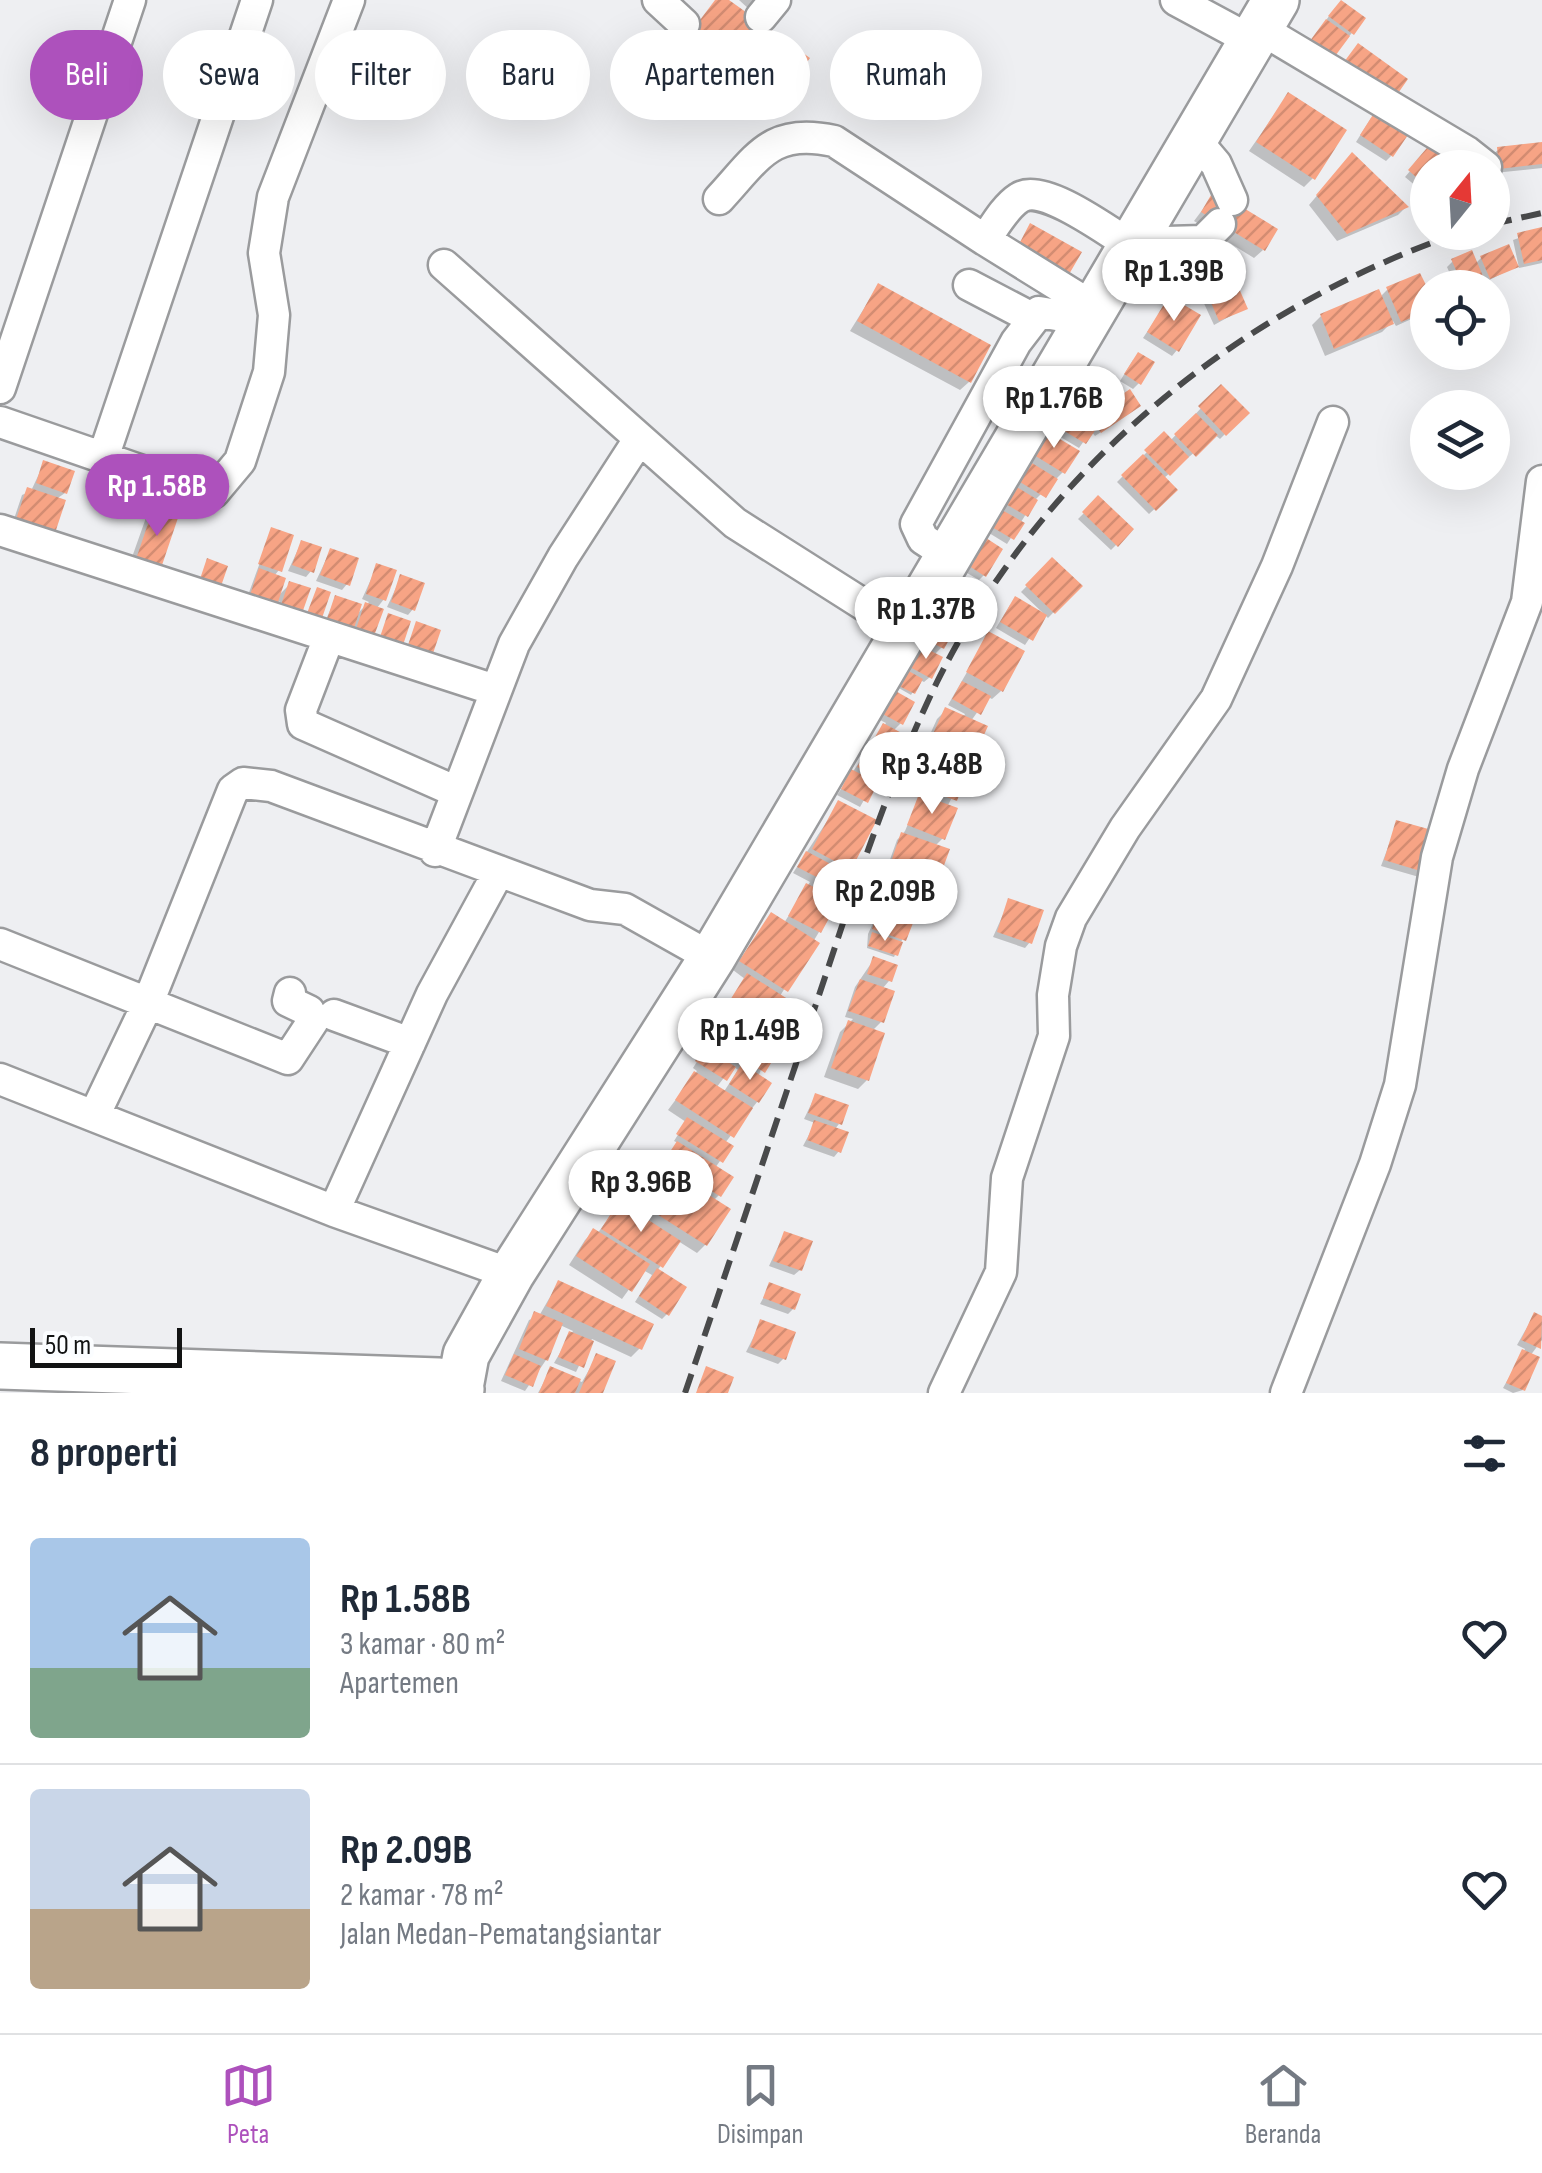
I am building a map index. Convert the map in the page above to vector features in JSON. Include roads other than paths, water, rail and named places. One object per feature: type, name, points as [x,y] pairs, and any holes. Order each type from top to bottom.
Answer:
[{"type":"highway","points":[[0,1366],[451,1382],[511,1274],[712,958],[946,554],[1262,23]]},
{"type":"highway","points":[[0,1392],[33,1393]]},
{"type":"street","points":[[0,388],[130,0]]},
{"type":"street","points":[[104,456],[257,0]]},
{"type":"street","points":[[658,0],[684,24]]},
{"type":"street","points":[[1176,0],[1262,23],[1464,150]]},
{"type":"street","points":[[0,422],[207,493],[225,485],[240,462],[256,420],[272,346],[274,315],[264,252],[273,197],[347,1]]},
{"type":"street","points":[[720,199],[774,142],[796,135],[834,141],[1090,314]]},
{"type":"street","points":[[985,240],[1020,197],[1030,194],[1067,206],[1134,239],[1202,241],[1226,212],[1216,164],[1194,138]]},
{"type":"street","points":[[444,265],[638,441],[735,522],[902,629]]},
{"type":"street","points":[[969,286],[1032,318]]},
{"type":"street","points":[[946,554],[923,539],[916,524],[1032,318],[1048,312],[1090,314]]},
{"type":"street","points":[[944,1393],[1001,1272],[1007,1178],[1054,1036],[1053,995],[1061,946],[1071,918],[1125,828],[1216,699],[1277,566],[1333,422]]},
{"type":"street","points":[[435,851],[494,690],[563,557],[638,441]]},
{"type":"street","points":[[1286,1393],[1375,1164],[1400,1086],[1437,857],[1463,769],[1527,602],[1542,482]]},
{"type":"street","points":[[0,530],[494,690]]},
{"type":"street","points":[[329,637],[301,710],[303,724],[457,792]]},
{"type":"street","points":[[94,1116],[148,1003],[233,790],[243,783],[271,786],[435,851],[590,905],[625,908],[712,958]]},
{"type":"street","points":[[334,1211],[410,1043],[499,872]]},
{"type":"street","points":[[0,944],[288,1059],[313,1021],[309,1012],[288,1001],[290,992]]},
{"type":"street","points":[[334,1015],[410,1043]]},
{"type":"street","points":[[0,1080],[334,1211],[511,1274]]},
{"type":"railway","points":[[1510,220],[1542,213]]},
{"type":"railway","points":[[685,1393],[886,802],[937,682],[981,604],[1032,532],[1091,466],[1155,405],[1225,351],[1300,304],[1415,250]]}]
